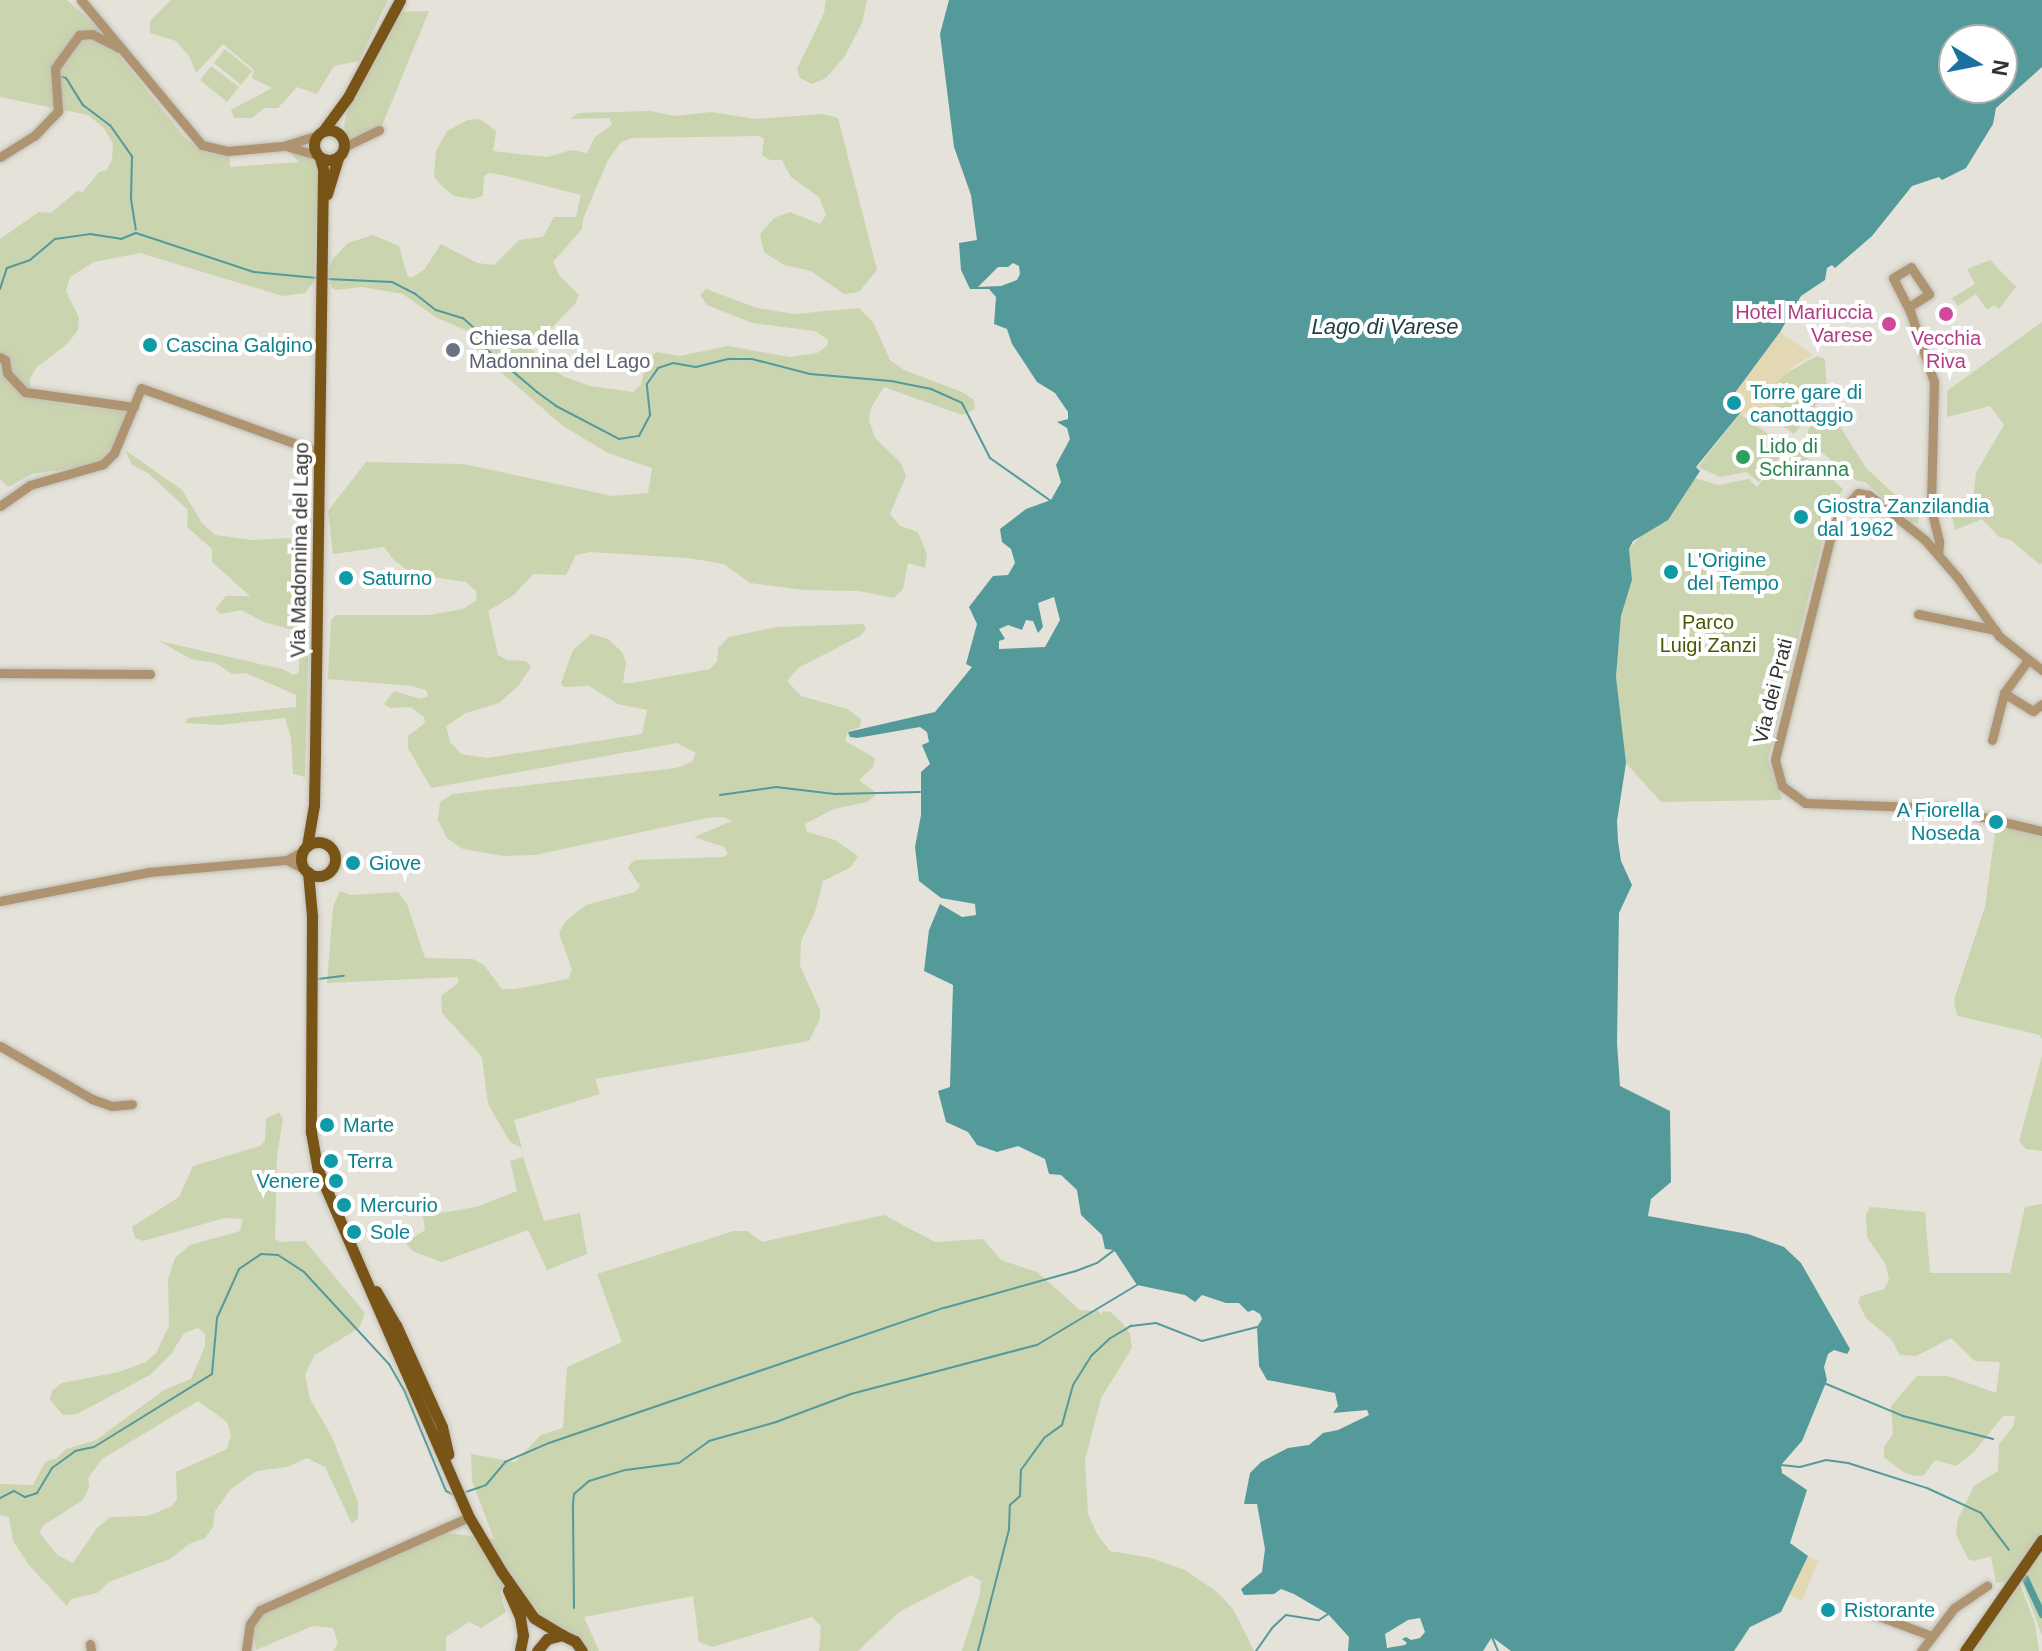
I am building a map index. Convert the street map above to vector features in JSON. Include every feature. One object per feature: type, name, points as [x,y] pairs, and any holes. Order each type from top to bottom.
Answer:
[{"type":"main road","points":[[322,218],[323,169],[314,147],[348,97],[400,0]]},
{"type":"main road","points":[[322,218],[341,147],[348,97]]},
{"type":"main road","points":[[320,134],[335,131],[341,147]]},
{"type":"main road","points":[[318,156],[327,161],[341,147]]},
{"type":"main road","name":"Via Madonnina del Lago","points":[[322,218],[314,805],[318,832],[325,844]]},
{"type":"main road","name":"Via Madonnina del Lago","points":[[305,849],[314,805]]},
{"type":"main road","points":[[312,916],[305,849],[325,844],[334,857],[332,867],[316,886],[312,916],[311,1132],[318,1170],[469,1517],[534,1618],[575,1641],[582,1651]]},
{"type":"main road","points":[[306,870],[325,874]]},
{"type":"main road","points":[[346,1238],[396,1325],[442,1427],[455,1480]]},
{"type":"main road","points":[[385,1327],[406,1361],[412,1363]]},
{"type":"main road","points":[[412,1363],[410,1372],[424,1413]]},
{"type":"main road","points":[[1965,1651],[2042,1540]]},
{"type":"main road","points":[[501,1571],[520,1617],[523,1635],[520,1651]]},
{"type":"main road","points":[[534,1618],[539,1648],[562,1635]]},
{"type":"street","points":[[81,0],[202,145],[221,151],[283,146],[320,134]]},
{"type":"street","points":[[0,157],[34,136],[58,111],[55,68],[79,35],[92,34],[122,50]]},
{"type":"street","points":[[341,147],[379,130]]},
{"type":"street","points":[[283,146],[318,156]]},
{"type":"street","points":[[1909,307],[1929,294],[1917,266],[1893,278],[1909,307],[1935,389],[1931,509],[1939,542],[1938,555],[1995,630],[2042,670]]},
{"type":"street","points":[[0,357],[5,360],[7,373],[25,392],[134,407]]},
{"type":"street","points":[[0,506],[30,485],[103,464],[114,453],[141,388],[319,452]]},
{"type":"street","name":"Via dei Prati","points":[[1938,555],[1914,531],[1862,492],[1847,505],[1834,525],[1775,760],[1778,778],[1793,798],[1812,804],[1944,808],[2042,831]]},
{"type":"street","points":[[1918,614],[1995,630]]},
{"type":"street","points":[[1992,740],[2004,693],[2028,660]]},
{"type":"street","points":[[0,673],[150,674]]},
{"type":"street","points":[[2004,693],[2033,711],[2042,704]]},
{"type":"street","points":[[0,901],[149,872],[287,860],[305,849]]},
{"type":"street","points":[[287,860],[306,870]]},
{"type":"street","points":[[0,1046],[92,1099],[111,1106],[132,1104]]},
{"type":"street","points":[[246,1651],[250,1624],[260,1610],[469,1517]]},
{"type":"street","points":[[1921,1651],[1954,1608],[1987,1586]]},
{"type":"street","points":[[1860,1609],[1932,1636]]},
{"type":"green space","points":[[0,0],[67,0],[107,36],[102,45],[116,52],[184,137],[203,152],[229,154],[230,167],[299,162],[287,149],[314,158],[318,165],[314,281],[305,293],[283,296],[140,253],[94,262],[70,277],[66,291],[79,318],[78,330],[68,343],[36,368],[30,379],[30,393],[72,406],[127,411],[113,446],[101,460],[87,466],[32,474],[8,487],[0,479],[0,239],[39,212],[51,213],[77,191],[83,192],[99,172],[107,170],[113,144],[104,128],[88,115],[0,97]]},
{"type":"green space","points":[[171,0],[388,0],[359,61],[334,66],[317,94],[297,87],[278,108],[264,108],[252,118],[234,118],[231,110],[272,88],[252,78],[254,70],[223,44],[196,73],[189,56],[176,41],[150,33],[150,21]]},
{"type":"green space","points":[[826,0],[867,0],[862,23],[845,56],[826,78],[812,84],[800,78],[797,69],[824,13]]},
{"type":"green space","points":[[429,11],[381,128],[347,139],[344,125],[351,99],[397,12]]},
{"type":"green space","points":[[225,49],[252,71],[241,85],[214,63]]},
{"type":"green space","points":[[211,66],[239,87],[227,102],[200,80]]},
{"type":"green space","points":[[651,111],[675,116],[711,112],[756,119],[823,114],[838,118],[877,270],[859,292],[844,294],[811,271],[784,265],[764,252],[760,234],[774,218],[790,212],[820,224],[826,215],[819,197],[791,177],[782,160],[770,160],[762,155],[764,139],[759,136],[632,138],[621,142],[608,160],[583,219],[582,229],[553,262],[559,275],[579,295],[575,304],[532,348],[539,361],[565,377],[590,386],[633,392],[641,385],[646,365],[656,352],[680,356],[728,346],[790,357],[817,353],[827,346],[828,340],[815,331],[752,323],[707,305],[700,295],[706,289],[757,308],[794,314],[859,308],[873,322],[890,360],[904,370],[962,392],[974,400],[975,409],[962,415],[884,387],[871,408],[869,420],[875,438],[901,463],[906,476],[890,514],[900,526],[918,532],[927,555],[925,568],[908,563],[903,589],[894,598],[859,591],[804,590],[750,583],[724,564],[688,558],[590,552],[576,555],[566,575],[533,574],[514,595],[488,611],[498,655],[507,660],[526,661],[531,667],[518,686],[499,703],[466,713],[446,726],[450,742],[461,754],[487,758],[642,734],[647,710],[618,704],[589,686],[564,687],[561,683],[573,650],[591,634],[608,639],[622,652],[626,662],[623,683],[632,683],[710,669],[717,661],[718,648],[729,637],[776,627],[863,624],[866,629],[860,636],[798,668],[787,681],[801,696],[847,709],[861,719],[860,727],[848,731],[845,741],[875,758],[873,767],[859,780],[877,794],[867,802],[834,809],[805,824],[807,832],[835,840],[858,856],[851,867],[823,881],[815,912],[801,941],[800,966],[820,1010],[820,1019],[809,1041],[595,1079],[600,1094],[514,1120],[522,1148],[510,1142],[488,1104],[482,1057],[442,1013],[441,996],[458,983],[458,977],[327,983],[333,907],[340,891],[351,895],[398,892],[407,904],[425,958],[473,959],[484,965],[502,989],[515,989],[568,979],[572,970],[559,933],[565,922],[586,905],[635,892],[640,886],[628,868],[631,863],[636,860],[723,857],[728,854],[724,847],[694,837],[732,821],[723,817],[707,818],[535,855],[504,856],[463,849],[447,838],[438,820],[440,802],[453,794],[676,768],[692,762],[696,753],[677,743],[431,788],[408,748],[408,736],[425,723],[424,717],[411,707],[390,708],[384,704],[394,691],[421,699],[428,696],[426,690],[412,686],[328,679],[331,620],[336,615],[430,615],[463,609],[477,600],[476,591],[466,582],[413,574],[394,560],[384,547],[333,554],[328,511],[366,462],[464,464],[612,496],[648,493],[652,468],[608,453],[563,426],[480,354],[468,331],[437,318],[403,294],[362,287],[336,290],[331,287],[328,270],[332,260],[348,243],[373,235],[399,246],[407,275],[411,278],[424,270],[441,244],[477,263],[494,265],[519,240],[543,237],[554,217],[576,217],[581,195],[503,175],[489,173],[484,176],[483,196],[472,199],[454,196],[442,186],[434,177],[436,151],[447,131],[468,120],[480,119],[496,131],[493,151],[547,157],[571,150],[587,153],[595,137],[612,125],[609,118],[570,119],[578,113]]},
{"type":"green space","points":[[1990,260],[2016,287],[1999,309],[1994,305],[1987,310],[1976,294],[1958,306],[1952,298],[1975,284],[1967,269]]},
{"type":"green space","points":[[2042,322],[2040,565],[2011,540],[1999,537],[1982,519],[1955,530],[1950,508],[1972,509],[1976,473],[2004,425],[1990,406],[1947,417],[1947,391]]},
{"type":"green space","points":[[1817,356],[1825,359],[1827,391],[1794,434],[1783,426],[1789,419],[1764,396],[1785,374]]},
{"type":"green space","points":[[1827,406],[1866,468],[1919,517],[1918,523],[1912,523],[1865,482],[1857,481],[1809,442],[1808,430]]},
{"type":"green space","name":"Lido di Schiranna","points":[[1740,414],[1788,448],[1759,482],[1746,472],[1720,477],[1698,467]]},
{"type":"green space","name":"Parco Luigi Zanzi","points":[[1792,445],[1843,489],[1828,518],[1768,759],[1782,800],[1661,802],[1626,763],[1619,726],[1616,677],[1621,616],[1632,580],[1629,549],[1694,478],[1718,485],[1749,479],[1757,487]]},
{"type":"green space","points":[[125,450],[182,490],[202,523],[215,535],[252,540],[289,538],[311,548],[305,777],[293,774],[291,738],[285,718],[220,725],[185,723],[188,718],[296,707],[296,695],[246,673],[232,674],[216,663],[191,659],[159,641],[282,669],[294,675],[299,672],[299,653],[292,630],[264,622],[241,610],[221,614],[215,609],[226,596],[250,596],[212,562],[212,549],[187,527],[188,510],[148,473],[132,465]]},
{"type":"green space","points":[[1996,825],[2042,837],[2042,1039],[2040,1035],[1958,1016],[1955,1008],[1954,1000],[1985,907]]},
{"type":"green space","points":[[2042,1056],[2042,1151],[2026,1149],[2019,1141]]},
{"type":"green space","points":[[279,1112],[283,1119],[277,1155],[275,1239],[281,1242],[305,1241],[365,1313],[359,1328],[315,1355],[305,1374],[310,1399],[331,1435],[358,1502],[358,1518],[352,1524],[325,1467],[307,1458],[287,1467],[256,1471],[230,1490],[215,1511],[213,1527],[205,1538],[189,1544],[170,1559],[109,1582],[97,1593],[71,1599],[67,1606],[29,1565],[13,1541],[9,1517],[0,1515],[0,1484],[33,1485],[45,1462],[57,1458],[66,1449],[96,1440],[164,1390],[191,1379],[205,1346],[205,1334],[198,1328],[184,1333],[171,1354],[150,1375],[77,1414],[63,1415],[50,1400],[52,1391],[62,1383],[119,1372],[146,1362],[156,1353],[169,1326],[168,1279],[175,1258],[190,1245],[240,1231],[243,1219],[225,1218],[143,1241],[135,1238],[132,1227],[179,1197],[193,1166],[260,1146],[265,1141],[266,1119]],"holes":[[[198,1401],[227,1422],[231,1435],[227,1449],[176,1472],[177,1499],[172,1506],[148,1516],[110,1517],[97,1528],[73,1563],[57,1555],[39,1532],[44,1525],[83,1500],[89,1488],[88,1478],[102,1459]]]},
{"type":"green space","points":[[523,1157],[544,1221],[580,1213],[587,1254],[547,1270],[528,1230],[442,1262],[414,1252],[405,1243],[425,1230],[423,1216],[476,1207],[517,1191],[510,1161]]},
{"type":"green space","points":[[2042,1204],[2042,1636],[2021,1579],[1996,1583],[1991,1556],[1974,1561],[1968,1559],[1956,1534],[1958,1519],[1974,1486],[1998,1471],[1999,1444],[2013,1427],[2015,1416],[2003,1416],[1974,1452],[1956,1466],[1935,1460],[1924,1475],[1915,1476],[1903,1472],[1884,1457],[1884,1447],[1893,1434],[1891,1406],[1917,1376],[1948,1376],[1996,1393],[2000,1362],[1975,1361],[1951,1338],[1916,1356],[1900,1355],[1891,1339],[1866,1318],[1858,1302],[1861,1296],[1884,1289],[1889,1280],[1886,1265],[1867,1237],[1866,1215],[1870,1207],[1925,1212],[1930,1273],[2010,1273],[2025,1207]]},
{"type":"green space","points":[[884,1215],[935,1242],[983,1239],[1001,1260],[1037,1272],[1080,1310],[1099,1311],[1101,1315],[1103,1311],[1111,1312],[1124,1325],[1130,1334],[1132,1348],[1101,1398],[1085,1460],[1088,1514],[1097,1534],[1110,1551],[1151,1558],[1185,1570],[1217,1592],[1233,1609],[1254,1651],[962,1651],[980,1594],[981,1581],[971,1575],[899,1612],[858,1651],[819,1651],[821,1626],[812,1617],[712,1647],[699,1642],[693,1596],[584,1617],[599,1651],[588,1651],[581,1641],[559,1630],[540,1614],[515,1584],[500,1592],[506,1612],[481,1628],[469,1622],[446,1637],[446,1651],[333,1651],[338,1643],[333,1628],[313,1626],[256,1650],[253,1629],[260,1614],[440,1532],[494,1539],[472,1481],[471,1454],[515,1462],[541,1435],[563,1428],[567,1367],[622,1342],[597,1274],[734,1231],[747,1231],[762,1242]]},
{"type":"green space","points":[[2020,1584],[2035,1624],[2039,1651],[1973,1651]]},
{"type":"sand","points":[[1780,332],[1813,355],[1794,366],[1764,395],[1773,405],[1759,416],[1758,422],[1745,413],[1740,417],[1734,394]]},
{"type":"sand","points":[[1808,1556],[1818,1561],[1802,1601],[1789,1595]]},
{"type":"water","name":"Lago di Varese","points":[[949,0],[2042,0],[2042,67],[2018,88],[2018,24],[1938,24],[1938,104],[2000,104],[1996,108],[1993,124],[1966,168],[1942,180],[1939,177],[1912,186],[1872,236],[1835,268],[1832,265],[1827,268],[1825,280],[1801,296],[1780,332],[1734,394],[1735,399],[1730,406],[1741,412],[1696,467],[1700,471],[1668,520],[1633,541],[1629,549],[1632,580],[1621,616],[1616,677],[1626,763],[1617,821],[1621,861],[1632,885],[1619,913],[1617,1043],[1620,1086],[1670,1111],[1671,1182],[1651,1199],[1648,1216],[1748,1234],[1784,1247],[1801,1263],[1850,1349],[1847,1354],[1834,1350],[1828,1354],[1824,1367],[1827,1380],[1802,1441],[1781,1465],[1782,1473],[1807,1490],[1790,1543],[1808,1556],[1781,1612],[1750,1627],[1734,1651],[1511,1651],[1492,1637],[1483,1651],[1348,1651],[1349,1637],[1328,1614],[1294,1594],[1281,1589],[1274,1594],[1244,1595],[1241,1589],[1262,1572],[1265,1549],[1257,1504],[1244,1504],[1250,1473],[1261,1462],[1288,1448],[1309,1445],[1323,1433],[1338,1430],[1369,1415],[1367,1410],[1333,1413],[1338,1406],[1335,1393],[1267,1380],[1259,1366],[1257,1327],[1262,1319],[1260,1314],[1253,1310],[1248,1312],[1239,1303],[1226,1303],[1202,1295],[1195,1302],[1185,1295],[1137,1285],[1114,1250],[1105,1249],[1102,1235],[1081,1215],[1077,1190],[1061,1175],[1049,1174],[1045,1159],[1018,1146],[997,1152],[977,1145],[968,1132],[946,1122],[938,1091],[950,1087],[953,985],[924,971],[929,930],[940,904],[962,917],[976,915],[975,904],[941,898],[919,881],[915,847],[921,815],[921,772],[930,764],[922,745],[929,742],[927,732],[920,727],[857,738],[850,737],[848,732],[935,712],[972,667],[966,664],[977,624],[969,607],[993,576],[1008,575],[1015,563],[1011,549],[1002,542],[1000,529],[1026,509],[1051,500],[1061,482],[1056,465],[1070,439],[1067,428],[1057,422],[1068,419],[1068,412],[1055,393],[1037,382],[1012,344],[1007,329],[994,324],[996,297],[989,289],[970,289],[961,270],[959,243],[977,240],[971,195],[954,147],[940,34]],"holes":[[[1013,263],[1019,266],[1017,280],[1001,286],[978,287],[998,267],[1008,267]],[[1054,597],[1060,620],[1045,647],[999,649],[999,641],[1005,639],[999,629],[1008,625],[1022,630],[1026,620],[1033,621],[1038,633],[1043,627],[1038,603]],[[1420,1618],[1425,1632],[1420,1638],[1411,1640],[1406,1637],[1402,1639],[1407,1643],[1405,1645],[1387,1648],[1385,1634],[1408,1620]]]},
{"type":"waterway","points":[[59,76],[66,78],[83,105],[110,125],[132,157],[131,199],[136,230]]},
{"type":"waterway","points":[[0,289],[7,268],[30,260],[55,239],[90,234],[121,239],[136,233],[254,272],[317,278]]},
{"type":"waterway","points":[[327,279],[392,282],[414,293],[436,310],[463,318],[473,327],[484,347],[537,392],[556,406],[619,439],[639,436],[650,415],[647,384],[658,368],[673,363],[696,367],[729,359],[752,359],[810,374],[891,381],[931,389],[962,403],[990,458],[1051,501]]},
{"type":"waterway","points":[[720,795],[776,787],[835,794],[920,792]]},
{"type":"waterway","points":[[318,979],[344,976]]},
{"type":"waterway","points":[[466,1492],[486,1485],[505,1462],[549,1443],[944,1308],[1076,1271],[1097,1263],[1114,1250]]},
{"type":"waterway","points":[[0,1498],[14,1491],[25,1497],[37,1493],[52,1468],[75,1451],[94,1447],[212,1374],[217,1318],[239,1269],[261,1254],[278,1255],[304,1272],[389,1364],[405,1392],[446,1491],[452,1494]]},
{"type":"waterway","points":[[574,1608],[574,1494],[589,1481],[626,1470],[679,1463],[709,1441],[776,1422],[851,1394],[1037,1345],[1137,1285]]},
{"type":"waterway","points":[[978,1651],[1009,1529],[1010,1505],[1020,1496],[1021,1470],[1044,1438],[1062,1425],[1073,1385],[1091,1356],[1109,1339],[1131,1326],[1156,1323],[1202,1341],[1257,1327]]},
{"type":"waterway","points":[[1824,1383],[1903,1416],[1993,1439]]},
{"type":"waterway","points":[[1781,1465],[1800,1467],[1826,1460],[1848,1463],[1927,1488],[1981,1513],[2009,1550]]},
{"type":"waterway","points":[[2025,1578],[2042,1614]]},
{"type":"waterway","points":[[1256,1651],[1272,1628],[1286,1615],[1319,1620],[1328,1614]]},
{"type":"waterway","points":[[1492,1637],[1498,1651]]},
{"type":"place","name":"Vecchia Riva","points":[[1946,314]]},
{"type":"place","name":"Hotel Mariuccia Varese","points":[[1889,324]]},
{"type":"place","name":"Cascina Galgino","points":[[150,345]]},
{"type":"place","name":"Chiesa della Madonnina del Lago","points":[[453,350]]},
{"type":"place","name":"Torre gare di canottaggio","points":[[1734,403]]},
{"type":"place","name":"Lido di Schiranna","points":[[1743,457]]},
{"type":"place","name":"Giostra Zanzilandia dal 1962","points":[[1801,517]]},
{"type":"place","name":"L'Origine del Tempo","points":[[1671,572]]},
{"type":"place","name":"Saturno","points":[[346,578]]},
{"type":"place","name":"A Fiorella Noseda","points":[[1996,822]]},
{"type":"place","name":"Giove","points":[[353,863]]},
{"type":"place","name":"Marte","points":[[327,1125]]},
{"type":"place","name":"Terra","points":[[331,1161]]},
{"type":"place","name":"Venere","points":[[336,1181]]},
{"type":"place","name":"Mercurio","points":[[344,1205]]},
{"type":"place","name":"Sole","points":[[354,1232]]},
{"type":"place","name":"Ristorante","points":[[1828,1610]]}]
